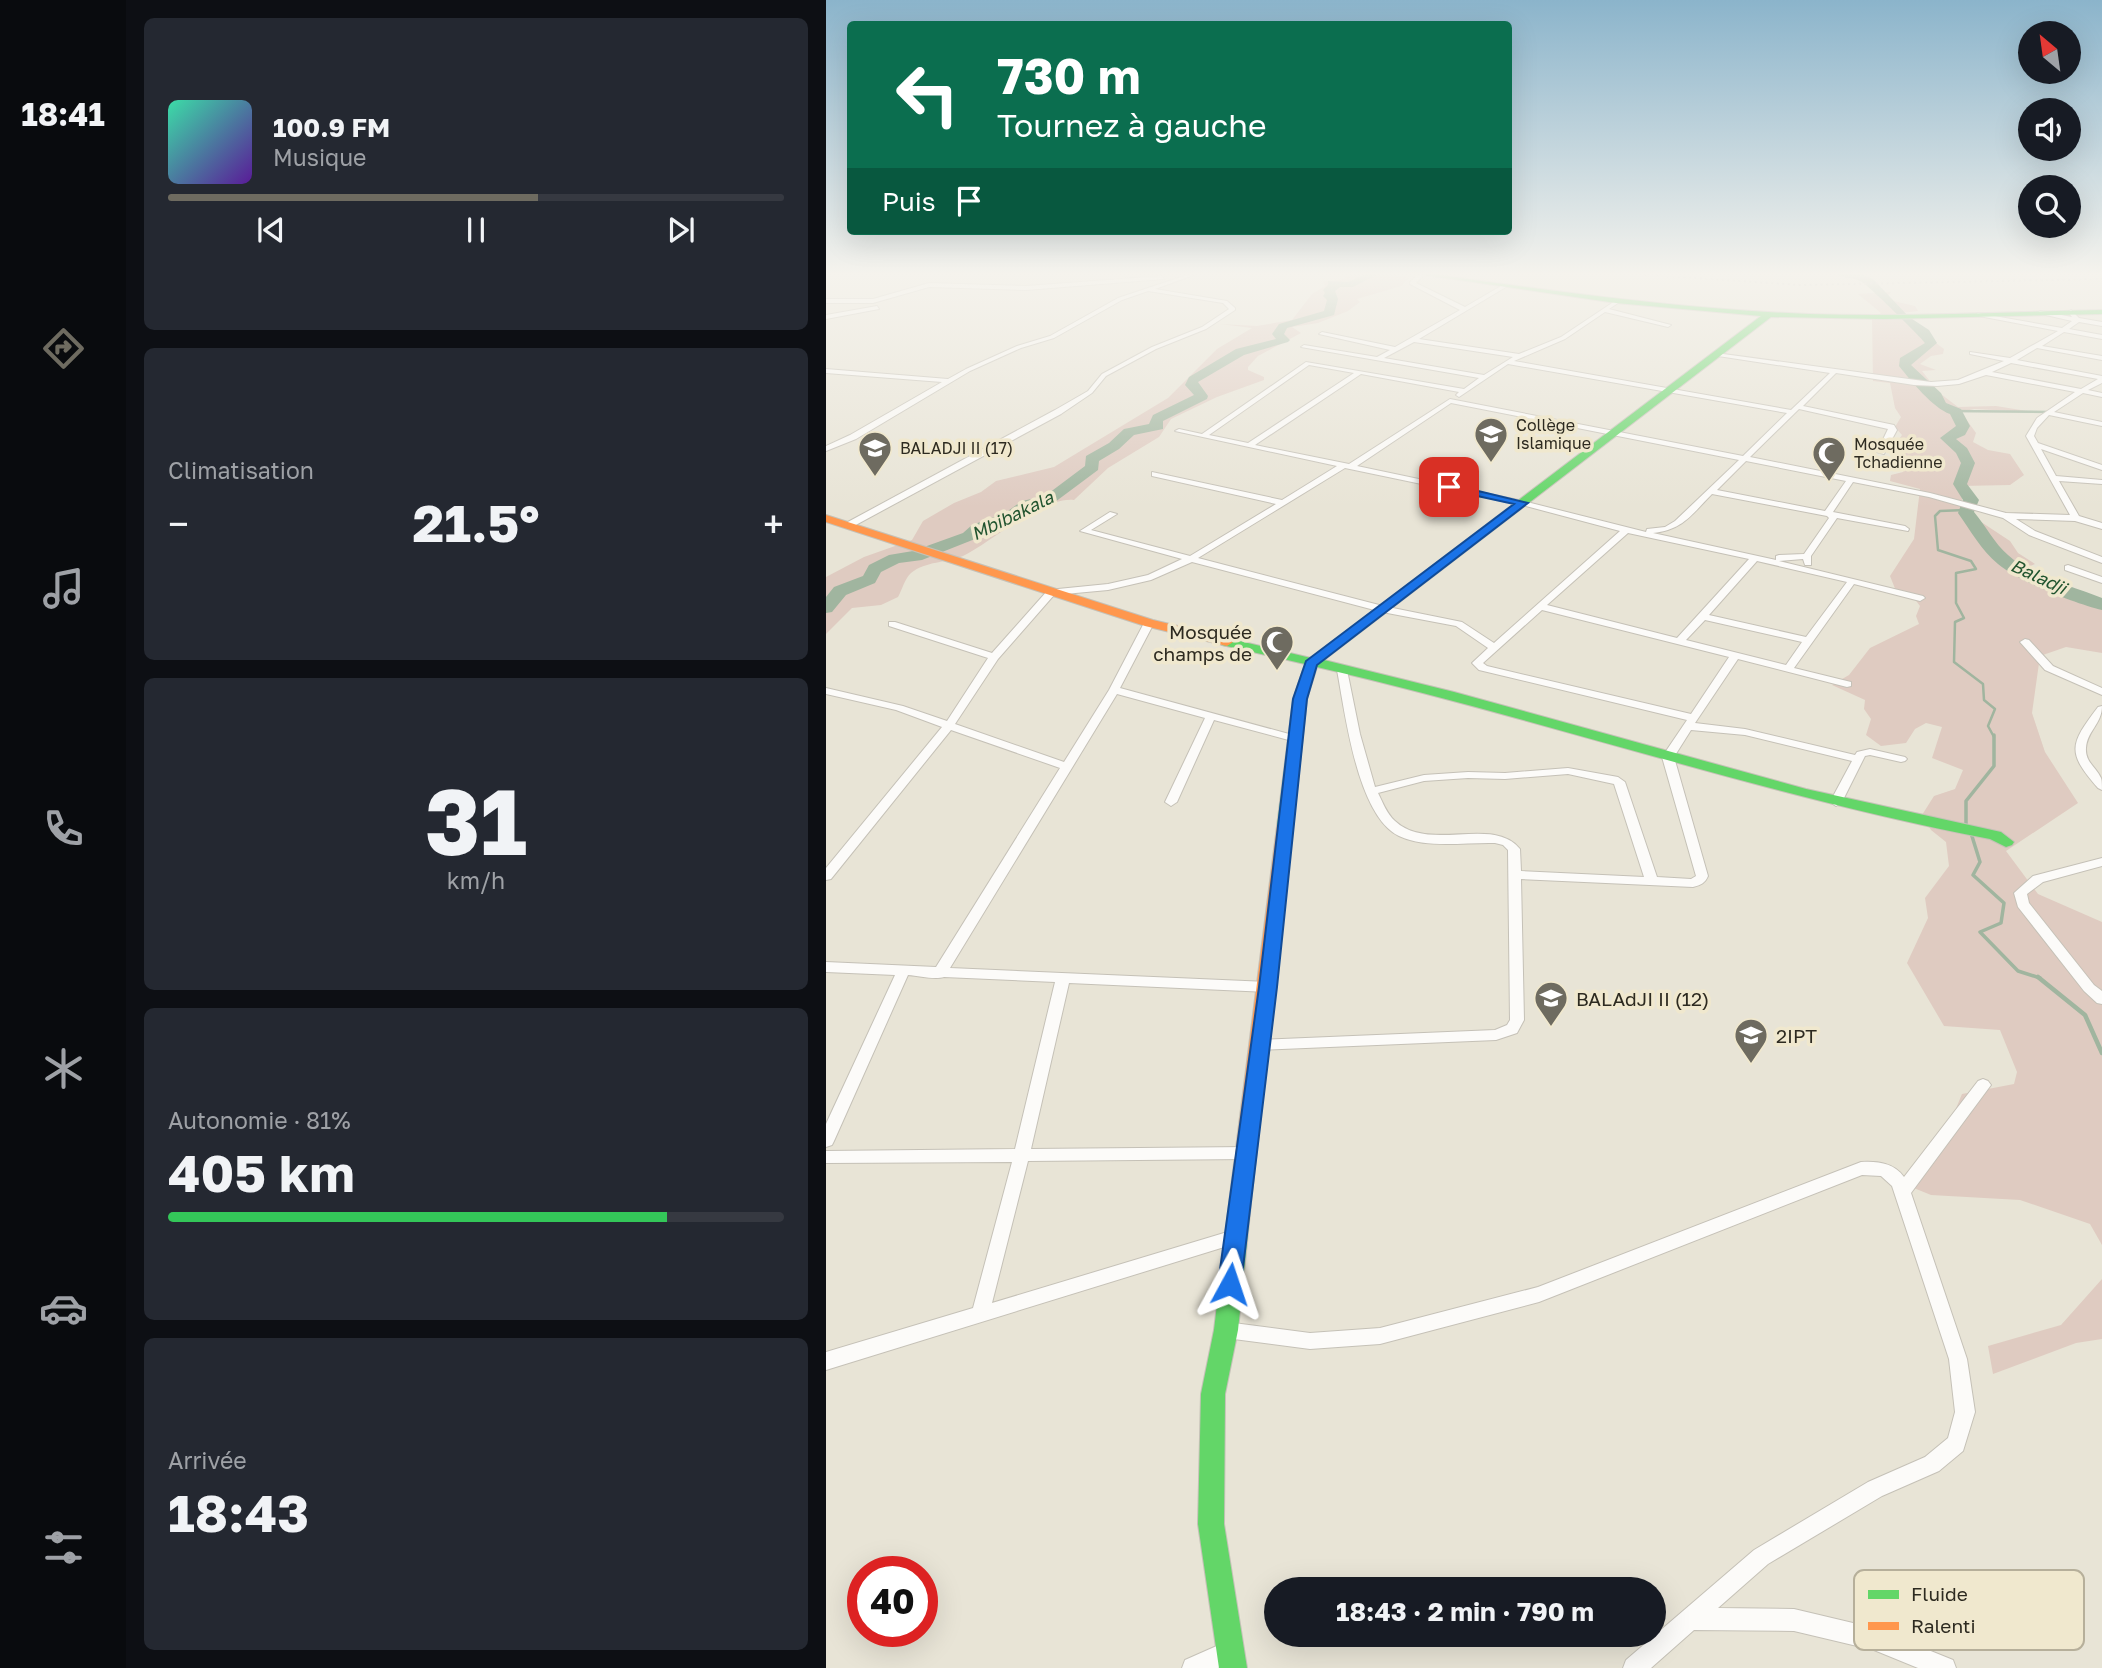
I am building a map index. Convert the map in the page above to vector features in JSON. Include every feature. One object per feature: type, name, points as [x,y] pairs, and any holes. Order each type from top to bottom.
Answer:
[{"type":"street","points":[[826,449],[1009,352]]},
{"type":"street","points":[[849,525],[1058,412],[1090,392],[1104,375],[1147,352]]},
{"type":"street","points":[[1334,352],[1484,377]]},
{"type":"street","points":[[1378,359],[1390,352]]},
{"type":"street","points":[[1491,352],[1518,356]]},
{"type":"street","points":[[826,876],[948,727],[994,657],[1051,592],[1152,578],[1191,559],[1348,465],[1507,362],[1528,352]]},
{"type":"street","points":[[1193,1668],[1231,1660],[1211,1524],[1213,1394],[1226,1330],[1234,1237],[1248,1153],[1300,699],[1311,664],[1721,352]]},
{"type":"street","points":[[1718,354],[1923,384],[1961,382],[2023,352]]},
{"type":"street","points":[[2067,352],[2102,358]]},
{"type":"street","points":[[1972,353],[2102,379]]},
{"type":"street","points":[[1507,362],[1891,427],[1893,430],[1881,453]]},
{"type":"street","points":[[1203,436],[1284,382],[1302,365],[1319,363],[1465,391]]},
{"type":"street","points":[[826,371],[951,381]]},
{"type":"street","points":[[1250,445],[1360,372]]},
{"type":"street","points":[[1835,372],[1678,523],[1667,529],[1626,530],[1477,663],[1483,668],[1691,722],[1857,758],[1870,752],[1901,759]]},
{"type":"street","points":[[1983,372],[2102,395]]},
{"type":"street","points":[[2076,517],[2034,444],[2030,436],[2031,428],[2051,411],[2102,379]]},
{"type":"street","points":[[1450,401],[1930,495],[2006,516],[2076,517],[2102,526]]},
{"type":"street","points":[[2051,411],[2102,424]]},
{"type":"street","points":[[1179,431],[1523,503],[1626,530],[1810,570],[1920,598]]},
{"type":"street","points":[[2034,444],[2102,468]]},
{"type":"street","points":[[1155,474],[1283,503]]},
{"type":"street","points":[[2052,478],[2102,482]]},
{"type":"street","points":[[1828,512],[1851,480]]},
{"type":"street","points":[[1709,491],[1906,529]]},
{"type":"street","points":[[1810,570],[1807,556],[1833,518],[1828,512]]},
{"type":"street","points":[[1113,513],[1084,531],[1382,609],[1459,624],[1493,647]]},
{"type":"street","points":[[2006,516],[2032,533],[2102,560]]},
{"type":"street","points":[[826,518],[1149,623],[1478,702],[1836,802],[1996,835],[2006,842]]},
{"type":"street","points":[[1680,641],[1755,558],[1807,556]]},
{"type":"street","points":[[2068,568],[2102,580]]},
{"type":"street","points":[[1788,668],[1852,581]]},
{"type":"street","points":[[1539,606],[1847,684]]},
{"type":"street","points":[[1702,616],[1809,641]]},
{"type":"street","points":[[939,974],[1114,690],[1149,623]]},
{"type":"street","points":[[892,624],[994,657]]},
{"type":"street","points":[[2025,642],[2049,668],[2102,692]]},
{"type":"street","points":[[1515,875],[1693,883],[1702,876],[1668,757],[1736,655]]},
{"type":"street","points":[[1259,1045],[1496,1035],[1511,1030],[1517,1020],[1514,849],[1507,842],[1495,839],[1415,836],[1400,832],[1388,823],[1363,773],[1342,670]]},
{"type":"street","points":[[1114,690],[1296,739]]},
{"type":"street","points":[[826,703],[831,692],[900,708],[948,727],[1066,766]]},
{"type":"street","points":[[2102,709],[2081,736],[2080,745],[2082,760],[2102,786]]},
{"type":"street","points":[[1171,802],[1210,718]]},
{"type":"street","points":[[1836,802],[1857,758]]},
{"type":"street","points":[[1372,790],[1424,778],[1468,775],[1505,776],[1568,771],[1614,779],[1619,782],[1652,881]]},
{"type":"street","points":[[2102,862],[2038,879],[2020,893],[2023,904],[2089,988],[2102,999]]},
{"type":"street","points":[[826,967],[1268,987]]},
{"type":"street","points":[[826,1141],[903,972]]},
{"type":"street","points":[[980,1315],[1022,1155],[1063,979]]},
{"type":"street","points":[[1902,1192],[1983,1085]]},
{"type":"street","points":[[826,1157],[1248,1153]]},
{"type":"street","points":[[1226,1330],[1310,1341],[1380,1336],[1539,1294],[1861,1169],[1876,1167],[1890,1171],[1899,1180],[1958,1359],[1965,1412],[1956,1444],[1932,1464],[1875,1489],[1761,1557],[1634,1668]]},
{"type":"street","points":[[826,1361],[1234,1237]]},
{"type":"street","points":[[1690,1619],[1794,1620],[1854,1634]]},
{"type":"street","points":[[1901,1650],[1945,1668]]},
{"type":"shaded area","name":"Mbibakala","points":[[1214,352],[1266,352],[1248,367],[1248,370],[1264,377],[1264,380],[1217,397],[1171,419],[1159,437],[1108,468],[1074,500],[1048,505],[1033,512],[963,556],[917,569],[907,578],[898,597],[881,605],[852,608],[826,634],[826,577],[864,557],[912,540],[923,521],[954,503],[981,492],[996,481],[1054,467],[1168,398]]},
{"type":"shaded area","name":"Baladji","points":[[1873,352],[1943,352],[1920,364],[1936,370],[1922,371],[1929,380],[1929,385],[1958,407],[1996,406],[2033,412],[1974,409],[1961,412],[1976,433],[1973,442],[1988,450],[2010,454],[2024,475],[2010,485],[1961,486],[1963,510],[2010,541],[2018,553],[2035,564],[2025,568],[2037,577],[2102,603],[2102,653],[2066,647],[2040,656],[2032,713],[2045,752],[2078,803],[2006,851],[2038,894],[2102,922],[2102,1245],[2090,1224],[2020,1200],[1931,1195],[1899,1182],[1952,1118],[1962,1094],[2014,1084],[2017,1072],[2000,1030],[1944,1026],[1907,963],[1928,918],[1925,898],[1949,866],[1946,842],[1931,830],[1922,815],[1934,796],[1955,789],[1963,770],[1932,758],[1942,727],[1926,723],[1915,729],[1906,743],[1881,746],[1866,735],[1871,719],[1864,709],[1865,700],[1832,685],[1849,675],[1870,648],[1919,624],[1916,616],[1920,606],[1914,598],[1896,591],[1890,576],[1914,539],[1920,489],[1890,481],[1891,475],[1903,472],[1906,465],[1896,444],[1902,435],[1895,427],[1901,417],[1895,408],[1890,383],[1873,381]]},
{"type":"shaded area","points":[[2102,1279],[2102,1339],[2076,1343],[1993,1374],[1988,1346],[2061,1325]]},
{"type":"waterway","name":"Mbibakala","points":[[826,608],[840,591],[869,579],[875,569],[895,559],[916,556],[969,536],[978,528],[1011,516],[1027,504],[1050,499],[1093,467],[1091,459],[1114,446],[1129,432],[1158,426],[1154,422],[1158,418],[1202,396],[1191,385],[1193,380],[1213,371],[1240,352]]},
{"type":"waterway","name":"Baladji","points":[[1920,352],[1904,361],[1905,366],[1936,396],[1941,406],[1956,412],[1963,426],[1960,432],[1947,438],[1962,451],[1968,463],[1960,484],[1971,500],[1966,513],[1993,550],[2014,568],[2102,605]]},
{"type":"waterway","points":[[1949,411],[2049,412]]},
{"type":"waterway","points":[[1965,510],[1940,511],[1935,516],[1938,550],[1971,561],[1976,569],[1956,573],[1956,603],[1964,618],[1955,622],[1954,662],[1983,684],[1984,700],[1995,709],[1988,726],[1994,737]]},
{"type":"waterway","points":[[1966,827],[1966,801],[1994,766],[1994,737]]},
{"type":"waterway","points":[[1971,833],[1980,862],[1973,875],[2004,903],[2001,923],[1980,932],[2018,971],[2039,978]]},
{"type":"waterway","points":[[2039,978],[2085,1015],[2102,1053]]},
{"type":"traffic: fast","points":[[1285,826],[1300,699],[1311,664],[1719,352]]},
{"type":"traffic: fast","points":[[1227,642],[1449,695],[1800,792],[1930,823],[1995,835],[2006,842]]},
{"type":"traffic: fast","points":[[1233,1668],[1211,1524],[1213,1394],[1226,1330],[1240,1203]]},
{"type":"traffic: slow","points":[[826,518],[1149,623],[1227,642]]},
{"type":"traffic: slow","points":[[1240,1203],[1285,826]]},
{"type":"place","name":"Collège Islamique","points":[[1491,464]]},
{"type":"place","name":"BALADJI II (17)","points":[[875,478]]},
{"type":"place","name":"Mosquée Tchadienne","points":[[1829,483]]},
{"type":"place","name":"Mosquée champs de","points":[[1277,672]]},
{"type":"place","name":"BALAdJI II (12)","points":[[1551,1028]]},
{"type":"place","name":"2IPT","points":[[1751,1065]]},
{"type":"route","points":[[1230,1284],[1268,987],[1300,699],[1311,664],[1523,503],[1449,487]]}]
